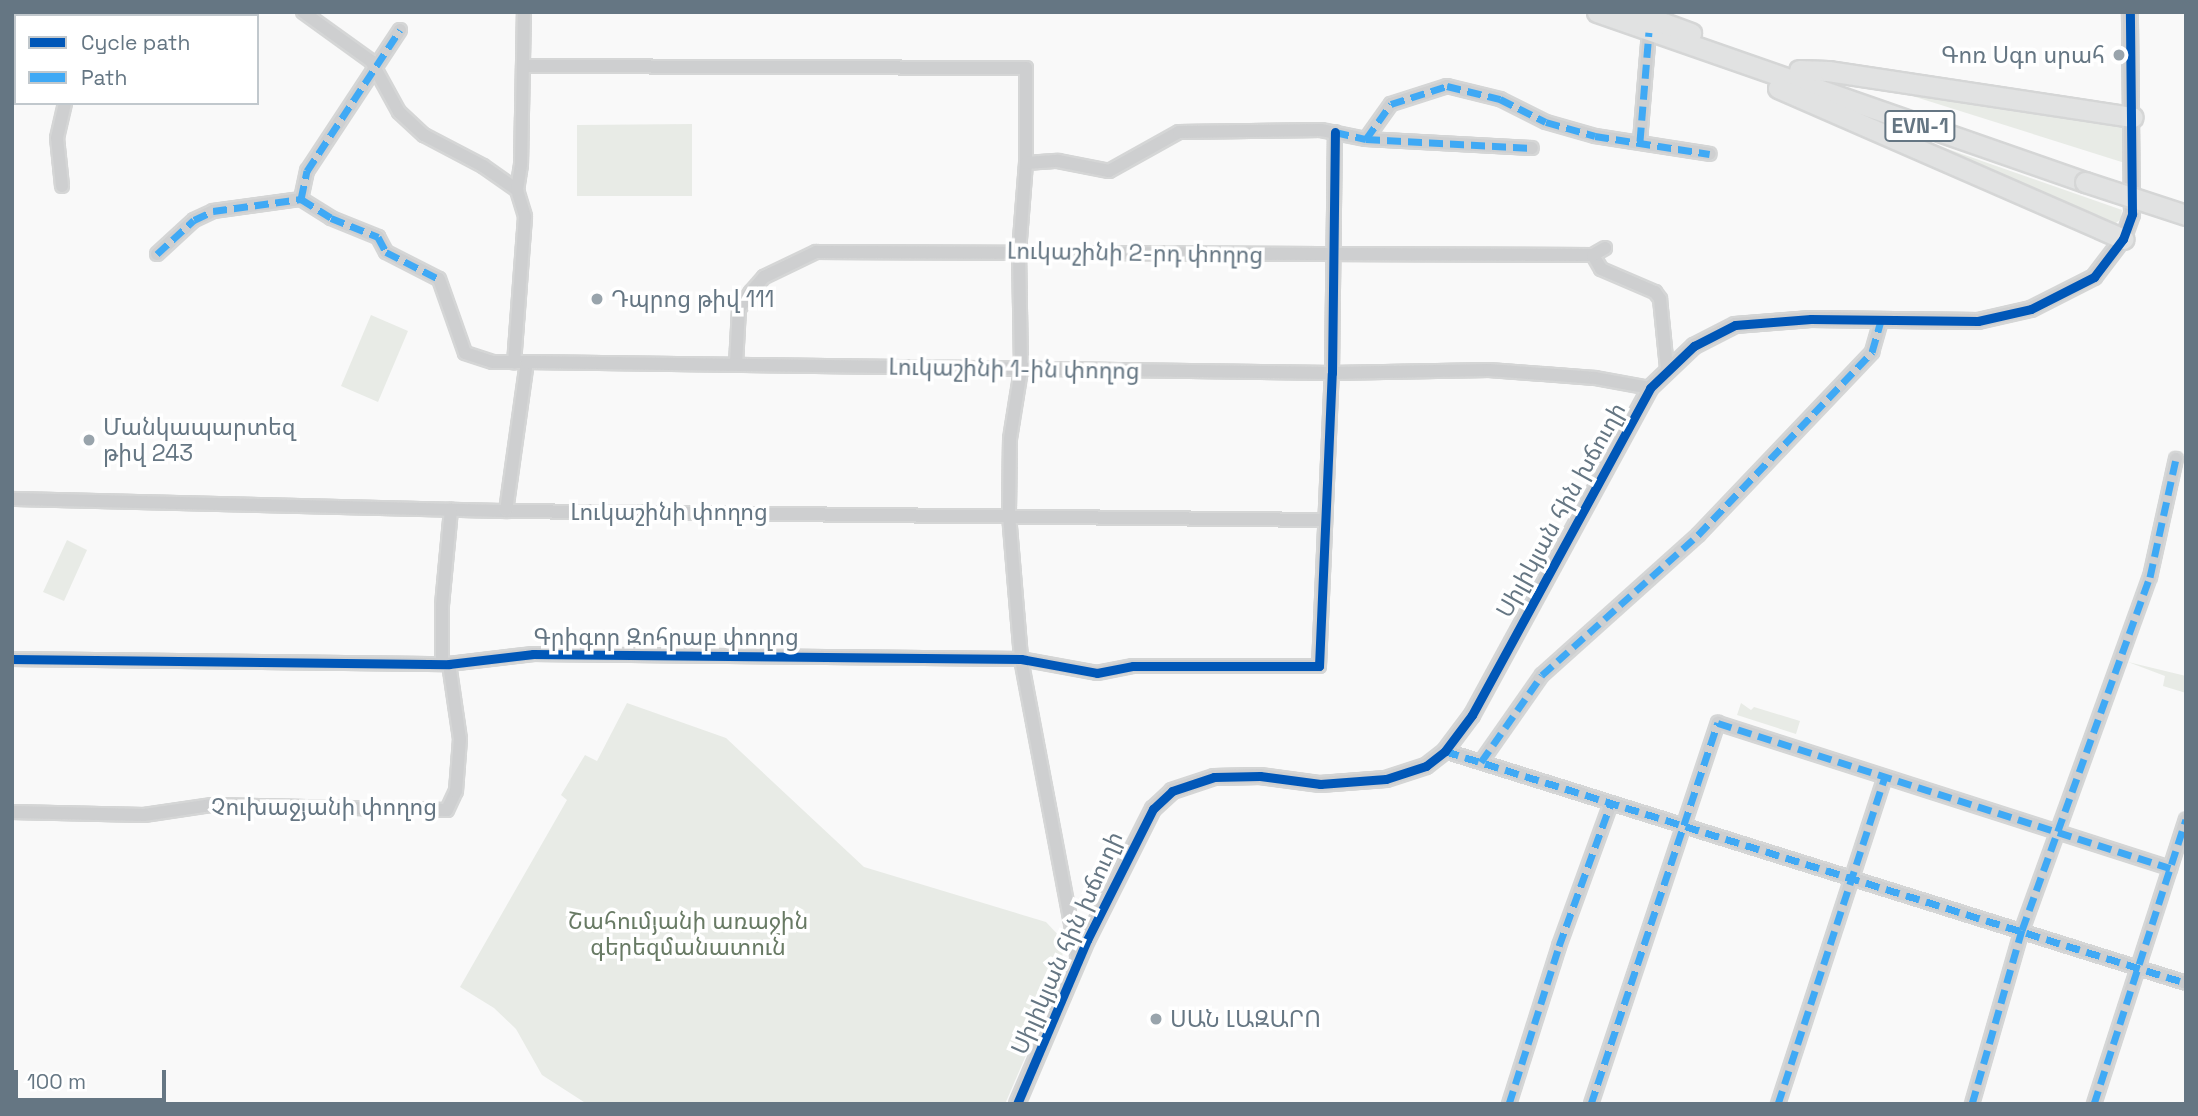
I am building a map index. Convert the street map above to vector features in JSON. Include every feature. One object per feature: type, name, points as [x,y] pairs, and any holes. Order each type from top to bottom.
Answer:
[{"type":"highway","name":"EVN-1","points":[[1598,12],[1756,69],[2087,176],[2186,203]]},
{"type":"highway","name":"EVN-1","points":[[1634,12],[1799,70],[2186,215]]},
{"type":"highway","points":[[1756,69],[1788,94],[2123,239]]},
{"type":"highway","points":[[1799,70],[1828,71],[2133,117]]},
{"type":"street","points":[[303,12],[373,65],[399,112],[413,126],[517,190]]},
{"type":"street","points":[[506,511],[521,362],[525,217],[517,190],[524,66],[524,12]]},
{"type":"street","name":"Սիլիկյան հին խճուղի","points":[[1017,1104],[1139,830],[1172,791],[1213,777],[1260,776],[1320,784],[1386,779],[1426,766],[1446,751],[1472,715],[1650,388],[1694,346],[1735,325],[1811,319],[1954,323],[2031,309],[2094,277],[2123,239],[2132,214],[2130,12]]},
{"type":"street","points":[[157,254],[194,220],[213,211],[300,199],[306,171],[373,65],[400,30]]},
{"type":"street","points":[[1640,141],[1649,32]]},
{"type":"street","points":[[524,66],[1026,68],[1026,163],[1019,251],[1021,370],[1010,439],[1009,515],[1021,659],[1079,961]]},
{"type":"street","points":[[1366,139],[1391,104],[1447,86],[1500,99],[1546,122],[1686,153],[1710,154]]},
{"type":"street","points":[[62,186],[57,138],[65,105]]},
{"type":"street","points":[[1026,163],[1058,161],[1109,171],[1179,132],[1335,132],[1366,139],[1532,148]]},
{"type":"street","points":[[1325,520],[1332,373],[1335,132]]},
{"type":"street","name":"Լուկաշինի 1-ին փողոց","points":[[300,199],[331,218],[378,237],[386,253],[439,279],[464,353],[521,362],[1332,373],[1489,370],[1595,378],[1650,388]]},
{"type":"street","points":[[1605,248],[1593,255],[1601,269],[1655,292],[1660,299],[1668,368]]},
{"type":"street","name":"Լուկաշինի 2-րդ փողոց","points":[[736,364],[739,309],[751,292],[765,276],[816,252],[1593,255]]},
{"type":"street","points":[[1481,762],[1542,676],[1703,530],[1872,352],[1881,320]]},
{"type":"street","points":[[1972,1104],[2022,930],[2056,829],[2150,577],[2175,458]]},
{"type":"street","name":"Լուկաշինի փողոց","points":[[12,499],[506,511],[1325,520]]},
{"type":"street","name":"Չուխաջյանի փողոց","points":[[12,812],[144,815],[212,805],[447,810],[456,791],[460,739],[445,664],[442,605],[450,509]]},
{"type":"street","name":"Գրիգոր Զոհրաբ փողոց","points":[[12,659],[445,664],[533,654],[1021,659],[1097,673],[1133,666],[1319,666],[1325,520]]},
{"type":"street","points":[[1591,1104],[1718,723],[2056,829],[2170,868]]},
{"type":"street","points":[[1446,751],[2186,982]]},
{"type":"street","points":[[1778,1104],[1885,777]]},
{"type":"street","points":[[1509,1104],[1559,946],[1611,803]]},
{"type":"street","points":[[2095,1103],[2186,819]]},
{"type":"green space","points":[[1871,83],[2102,120],[2122,126],[2128,164]]},
{"type":"green space","points":[[1845,113],[2122,210],[2121,219],[2111,227]]},
{"type":"green space","points":[[692,124],[692,196],[577,196],[577,125]]},
{"type":"green space","points":[[371,315],[408,331],[378,402],[341,386]]},
{"type":"green space","points":[[67,540],[87,550],[64,601],[43,592]]},
{"type":"green space","points":[[2128,662],[2186,676],[2186,693],[2163,686],[2165,676]]},
{"type":"green space","name":"Շահումյանի առաջին գերեզմանատուն","points":[[627,703],[726,738],[864,867],[1046,922],[1062,939],[1063,970],[1005,1104],[587,1104],[542,1075],[516,1029],[494,1008],[460,987],[567,800],[561,795],[585,755],[597,761]]},
{"type":"green space","points":[[1741,703],[1751,710],[1754,707],[1800,721],[1796,734],[1737,715]]},
{"type":"marked path","points":[[301,199],[307,171],[400,30]]},
{"type":"marked path","points":[[1640,141],[1649,32]]},
{"type":"marked path","points":[[1366,139],[1391,104],[1447,86],[1500,99],[1546,122],[1595,136],[1710,154]]},
{"type":"marked path","points":[[1335,132],[1366,139],[1532,148]]},
{"type":"marked path","points":[[157,254],[194,220],[213,211],[301,199],[331,218],[378,237],[386,252],[439,279]]},
{"type":"marked path","points":[[1481,762],[1542,675],[1698,535],[1872,352],[1881,320]]},
{"type":"marked path","points":[[1972,1104],[2022,930],[2150,577],[2176,459]]},
{"type":"marked path","points":[[1591,1104],[1718,723],[2170,868]]},
{"type":"marked path","points":[[1445,751],[2186,983]]},
{"type":"marked path","points":[[1778,1104],[1885,777]]},
{"type":"marked path","points":[[1509,1104],[1559,946],[1611,803]]},
{"type":"marked path","points":[[2094,1104],[2186,819]]},
{"type":"cycle path","points":[[1017,1104],[1087,940],[1153,809],[1172,791],[1214,777],[1260,776],[1320,784],[1386,779],[1426,766],[1445,751],[1472,715],[1650,388],[1694,346],[1735,325],[1811,319],[1978,321],[2031,309],[2094,277],[2123,239],[2132,214],[2130,12]]},
{"type":"cycle path","points":[[12,659],[449,664],[533,654],[1021,659],[1097,673],[1133,666],[1319,666],[1332,373],[1335,132]]},
{"type":"place","name":"Գոռ Սգո սրահ","points":[[2119,55]]},
{"type":"place","name":"Դպրոց թիվ 111","points":[[597,299]]},
{"type":"place","name":"Մանկապարտեզ թիվ 243","points":[[89,440]]},
{"type":"place","name":"ՍԱՆ ԼԱԶԱՐՈ","points":[[1156,1019]]}]
